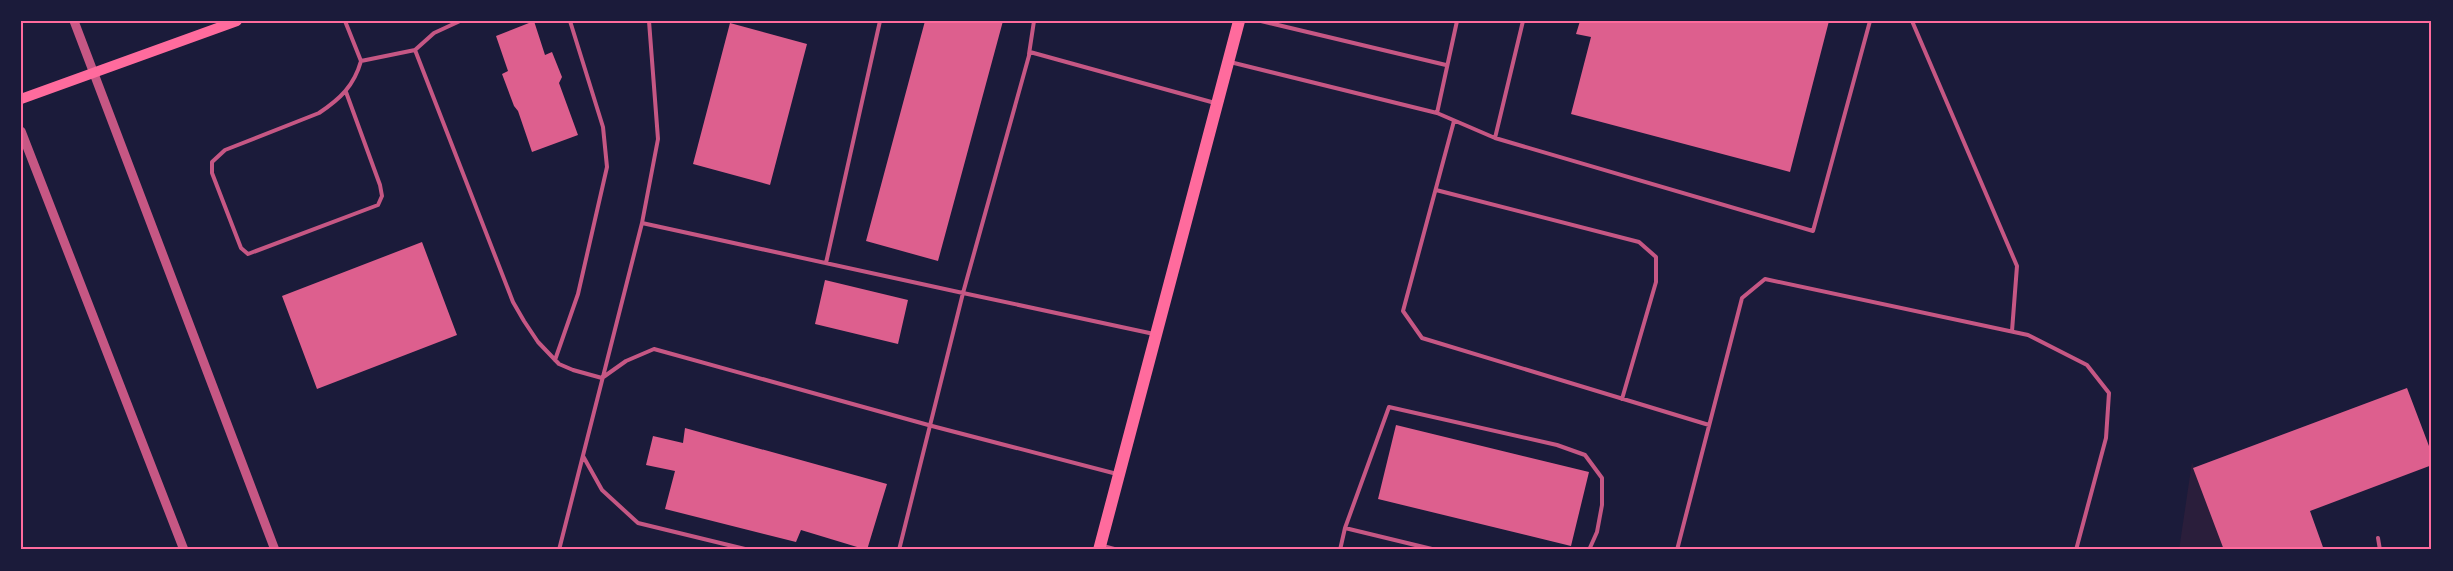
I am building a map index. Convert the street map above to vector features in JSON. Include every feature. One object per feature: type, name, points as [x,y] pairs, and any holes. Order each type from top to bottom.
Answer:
[{"type":"main road","points":[[21,99],[237,21]]},
{"type":"main road","points":[[1100,547],[1239,21]]},
{"type":"street","points":[[74,21],[275,550]]},
{"type":"street","points":[[21,132],[184,550]]},
{"type":"lane","points":[[345,21],[361,61],[357,75],[346,92],[319,113],[225,150],[212,162],[212,173],[241,248],[248,254],[378,205],[382,196],[380,186],[346,92]]},
{"type":"lane","points":[[361,61],[415,50],[434,33],[460,21]]},
{"type":"lane","points":[[556,360],[578,294],[607,167],[602,127],[570,21]]},
{"type":"lane","points":[[559,550],[642,223],[658,139],[649,21]]},
{"type":"lane","points":[[826,263],[880,21]]},
{"type":"lane","points":[[1029,57],[1034,21]]},
{"type":"lane","points":[[1261,21],[1446,65]]},
{"type":"lane","points":[[1436,113],[1457,21]]},
{"type":"lane","points":[[1495,138],[1523,21]]},
{"type":"lane","points":[[1228,61],[1436,113],[1495,138],[1813,231],[1870,21]]},
{"type":"lane","points":[[1912,21],[2016,266],[2012,331]]},
{"type":"lane","points":[[415,50],[513,302],[538,342],[556,360],[573,370],[602,378]]},
{"type":"lane","points":[[899,550],[932,426],[964,292],[1030,52],[1217,104]]},
{"type":"lane","points":[[1454,121],[1403,310],[1422,338],[1709,425]]},
{"type":"lane","points":[[1436,190],[1638,242],[1656,257],[1656,282],[1622,399]]},
{"type":"lane","points":[[642,223],[1156,335]]},
{"type":"lane","points":[[1677,550],[1742,298],[1766,279],[2028,335],[2087,365],[2109,394],[2106,438],[2076,550]]},
{"type":"lane","points":[[602,378],[626,361],[654,349],[932,426],[1119,474]]},
{"type":"lane","points":[[1340,550],[1345,528],[1388,407],[1558,445],[1584,455],[1602,478],[1602,505],[1597,532],[1589,550]]},
{"type":"lane","points":[[583,456],[602,490],[638,523],[749,550]]},
{"type":"lane","points":[[1345,528],[1436,550]]},
{"type":"lane","points":[[2378,538],[2380,550]]},
{"type":"lane","points":[[1100,547],[1118,550]]},
{"type":"shaded area","points":[[2192,462],[2226,550],[2179,550]]},
{"type":"building","points":[[534,21],[545,55],[552,52],[562,77],[559,83],[578,135],[532,152],[518,111],[514,106],[502,74],[508,71],[496,36]]},
{"type":"building","points":[[925,21],[1003,21],[938,261],[866,241]]},
{"type":"building","points":[[1580,21],[1829,21],[1790,172],[1571,114],[1591,37],[1576,34]]},
{"type":"building","points":[[730,23],[807,44],[770,185],[693,164]]},
{"type":"building","points":[[422,242],[457,335],[317,389],[282,296]]},
{"type":"building","points":[[825,280],[908,300],[898,344],[815,324]]},
{"type":"building","points":[[2407,388],[2432,454],[2432,465],[2310,511],[2324,550],[2224,550],[2193,468]]},
{"type":"building","points":[[1396,425],[1589,472],[1571,546],[1378,499]]},
{"type":"building","points":[[685,428],[887,484],[867,550],[801,530],[796,542],[665,509],[675,471],[646,465],[653,436],[683,443]]}]
